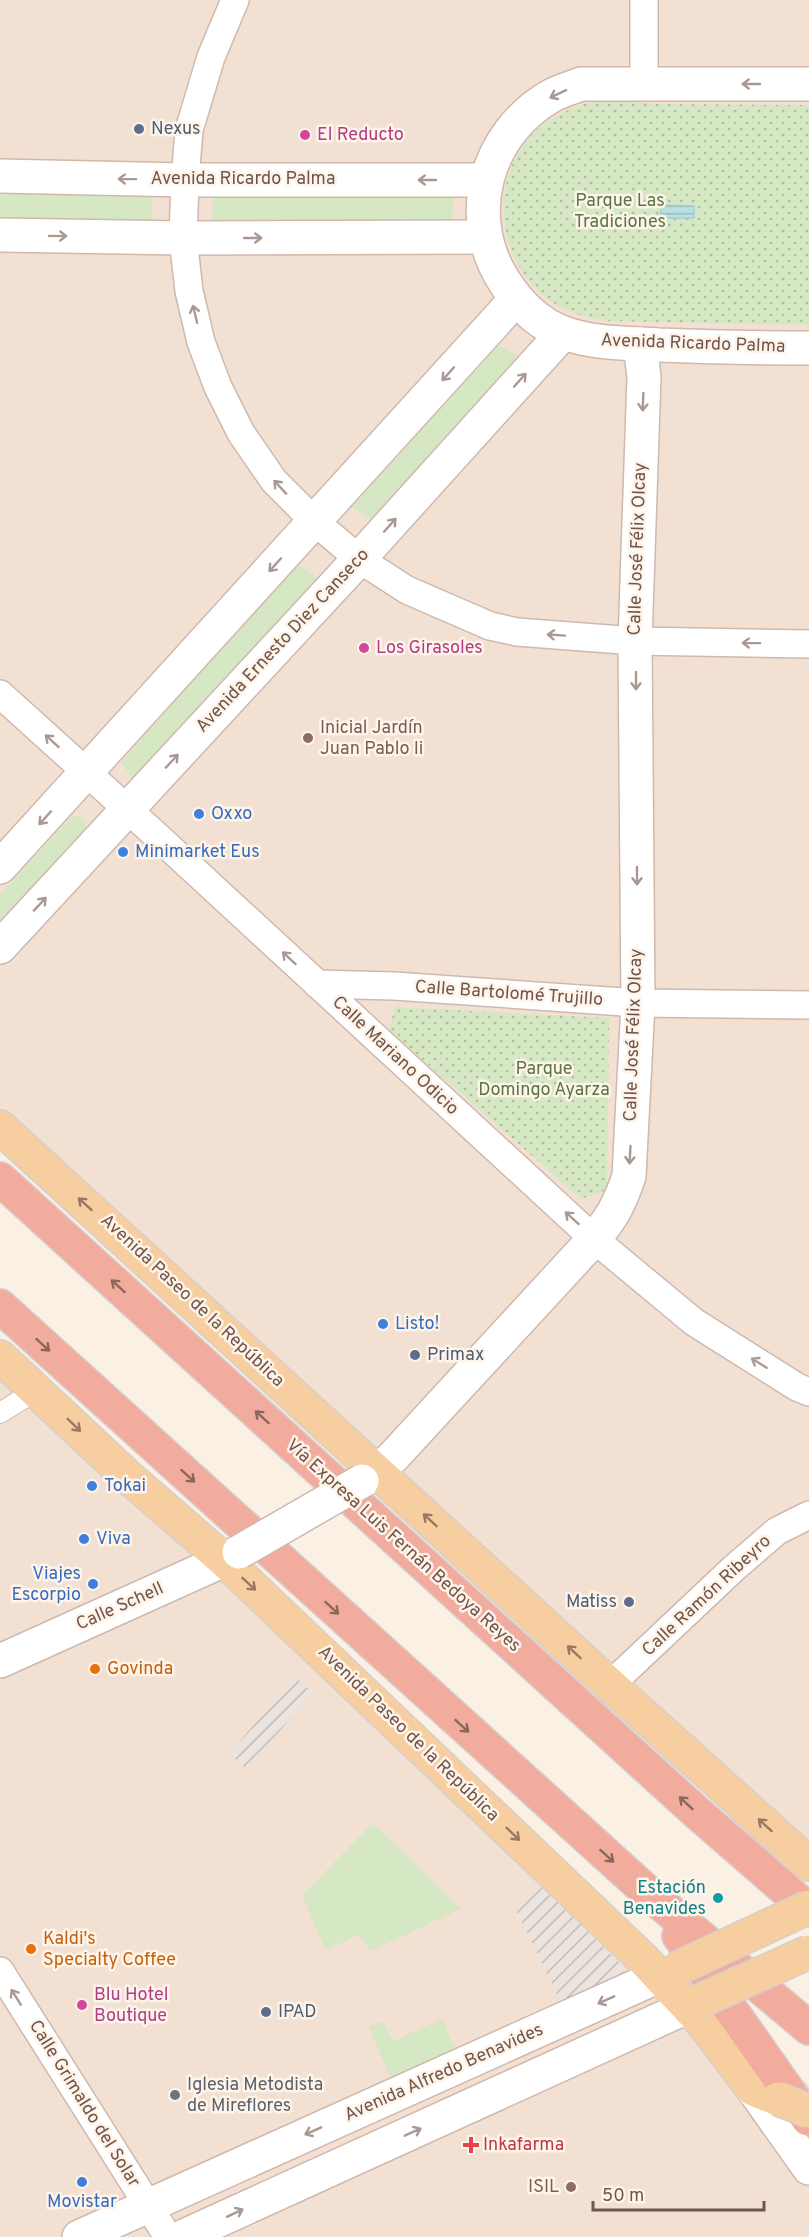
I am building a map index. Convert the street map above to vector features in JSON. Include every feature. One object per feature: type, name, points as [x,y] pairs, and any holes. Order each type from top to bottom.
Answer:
[{"type":"highway","name":"Vía Expresa Luis Fernán Bedoya Reyes","points":[[0,1179],[694,1810],[809,1909]]},
{"type":"highway","points":[[0,1306],[653,1897],[809,2028]]},
{"type":"highway","points":[[653,1897],[809,2120]]},
{"type":"main road","name":"Avenida Paseo de la República","points":[[0,1127],[369,1476],[610,1685],[809,1864]]},
{"type":"main road","name":"Avenida Paseo de la República","points":[[0,1357],[125,1474],[232,1556],[408,1734],[668,1972],[693,2004],[702,2022],[765,2094]]},
{"type":"main road","name":"Avenida Alfredo Benavides","points":[[668,1972],[809,1909]]},
{"type":"main road","points":[[693,2004],[809,1952]]},
{"type":"main road","points":[[765,2094],[809,2111]]},
{"type":"street","points":[[235,0],[211,57],[189,130],[183,238],[189,291],[201,342],[218,387],[241,433],[274,481],[314,521],[359,559],[407,590],[490,626],[517,632],[635,641],[809,644]]},
{"type":"street","points":[[644,0],[644,84]]},
{"type":"street","name":"Avenida Ricardo Palma","points":[[809,84],[581,84],[551,96],[524,116],[504,141],[485,180],[482,208],[484,237],[498,272],[516,299],[538,319],[562,333],[596,340],[640,344],[809,348]]},
{"type":"street","name":"Avenida Ricardo Palma","points":[[0,176],[185,180],[485,180]]},
{"type":"street","points":[[0,235],[183,238],[484,237]]},
{"type":"street","points":[[0,867],[516,299]]},
{"type":"street","name":"Avenida Ernesto Diez Canseco","points":[[0,947],[359,559],[562,333]]},
{"type":"street","name":"Calle José Félix Olcay","points":[[232,1556],[369,1476],[394,1456],[594,1239],[612,1218],[622,1198],[629,1176],[638,1004],[635,641],[644,377],[640,344]]},
{"type":"street","name":"Calle Mariano Odicio","points":[[0,694],[594,1239],[694,1322],[796,1387],[809,1392]]},
{"type":"street","name":"Calle Bartolomé Trujillo","points":[[317,984],[394,986],[638,1004],[809,1005]]},
{"type":"street","points":[[365,1028],[362,1017],[368,1005],[377,996],[394,986]]},
{"type":"street","points":[[0,1413],[37,1390]]},
{"type":"street","name":"Calle Ramón Ribeyro","points":[[610,1685],[733,1569],[777,1532],[809,1515]]},
{"type":"street","name":"Calle Schell","points":[[0,1661],[232,1556]]},
{"type":"street","name":"Calle Grimaldo del Solar","points":[[0,1971],[168,2237]]},
{"type":"street","name":"Avenida Alfredo Benavides","points":[[79,2237],[668,1972]]},
{"type":"street","points":[[182,2237],[693,2004]]},
{"type":"street","points":[[765,2094],[809,2168]]},
{"type":"shaded area","points":[[0,0],[809,0],[809,1875],[0,1141]]},
{"type":"shaded area","points":[[0,1345],[718,2020],[809,2085],[809,2237],[0,2237]]},
{"type":"shaded area","points":[[296,1678],[313,1693],[246,1769],[229,1753]]},
{"type":"shaded area","points":[[540,1885],[624,1967],[623,1972],[561,2002],[516,1910]]},
{"type":"green space","name":"Parque Las Tradiciones","points":[[600,100],[662,104],[809,105],[809,325],[609,321],[570,312],[549,300],[533,286],[511,250],[506,230],[505,188],[511,168],[528,139],[546,123],[577,106]]},
{"type":"green space","points":[[0,193],[152,195],[152,225],[0,223]]},
{"type":"green space","points":[[213,195],[453,196],[452,225],[212,224]]},
{"type":"green space","points":[[497,344],[518,356],[374,521],[352,507]]},
{"type":"green space","points":[[296,562],[320,581],[137,784],[121,763]]},
{"type":"green space","points":[[73,816],[84,818],[88,835],[0,931],[0,894]]},
{"type":"green space","name":"Parque Domingo Ayarza","points":[[395,1007],[609,1018],[607,1190],[581,1199],[389,1030]]},
{"type":"green space","points":[[373,1823],[461,1909],[371,1951],[358,1935],[326,1950],[302,1895]]},
{"type":"green space","points":[[442,2019],[457,2053],[392,2081],[369,2027],[383,2021],[393,2041]]},
{"type":"water","points":[[661,205],[694,206],[694,218],[660,218]]},
{"type":"place","name":"Nexus","points":[[139,129]]},
{"type":"place","name":"El Reducto","points":[[305,135]]},
{"type":"place","name":"Los Girasoles","points":[[364,648]]},
{"type":"place","name":"Inicial Jardín Juan Pablo Ii","points":[[308,738]]},
{"type":"place","name":"Oxxo","points":[[199,814]]},
{"type":"place","name":"Minimarket Eus","points":[[123,852]]},
{"type":"place","name":"Listo!","points":[[383,1324]]},
{"type":"place","name":"Primax","points":[[415,1355]]},
{"type":"place","name":"Tokai","points":[[92,1486]]},
{"type":"place","name":"Viva","points":[[84,1539]]},
{"type":"place","name":"Viajes Escorpio","points":[[93,1584]]},
{"type":"place","name":"Matiss","points":[[629,1602]]},
{"type":"place","name":"Govinda","points":[[95,1669]]},
{"type":"place","name":"Estación Benavides","points":[[718,1898]]},
{"type":"place","name":"Kaldi's Specialty Coffee","points":[[31,1949]]},
{"type":"place","name":"Blu Hotel Boutique","points":[[82,2005]]},
{"type":"place","name":"IPAD","points":[[266,2012]]},
{"type":"place","name":"Iglesia Metodista de Mireflores","points":[[175,2095]]},
{"type":"place","name":"Inkafarma","points":[[471,2145]]},
{"type":"place","name":"Movistar","points":[[82,2182]]},
{"type":"place","name":"ISIL","points":[[571,2187]]}]
